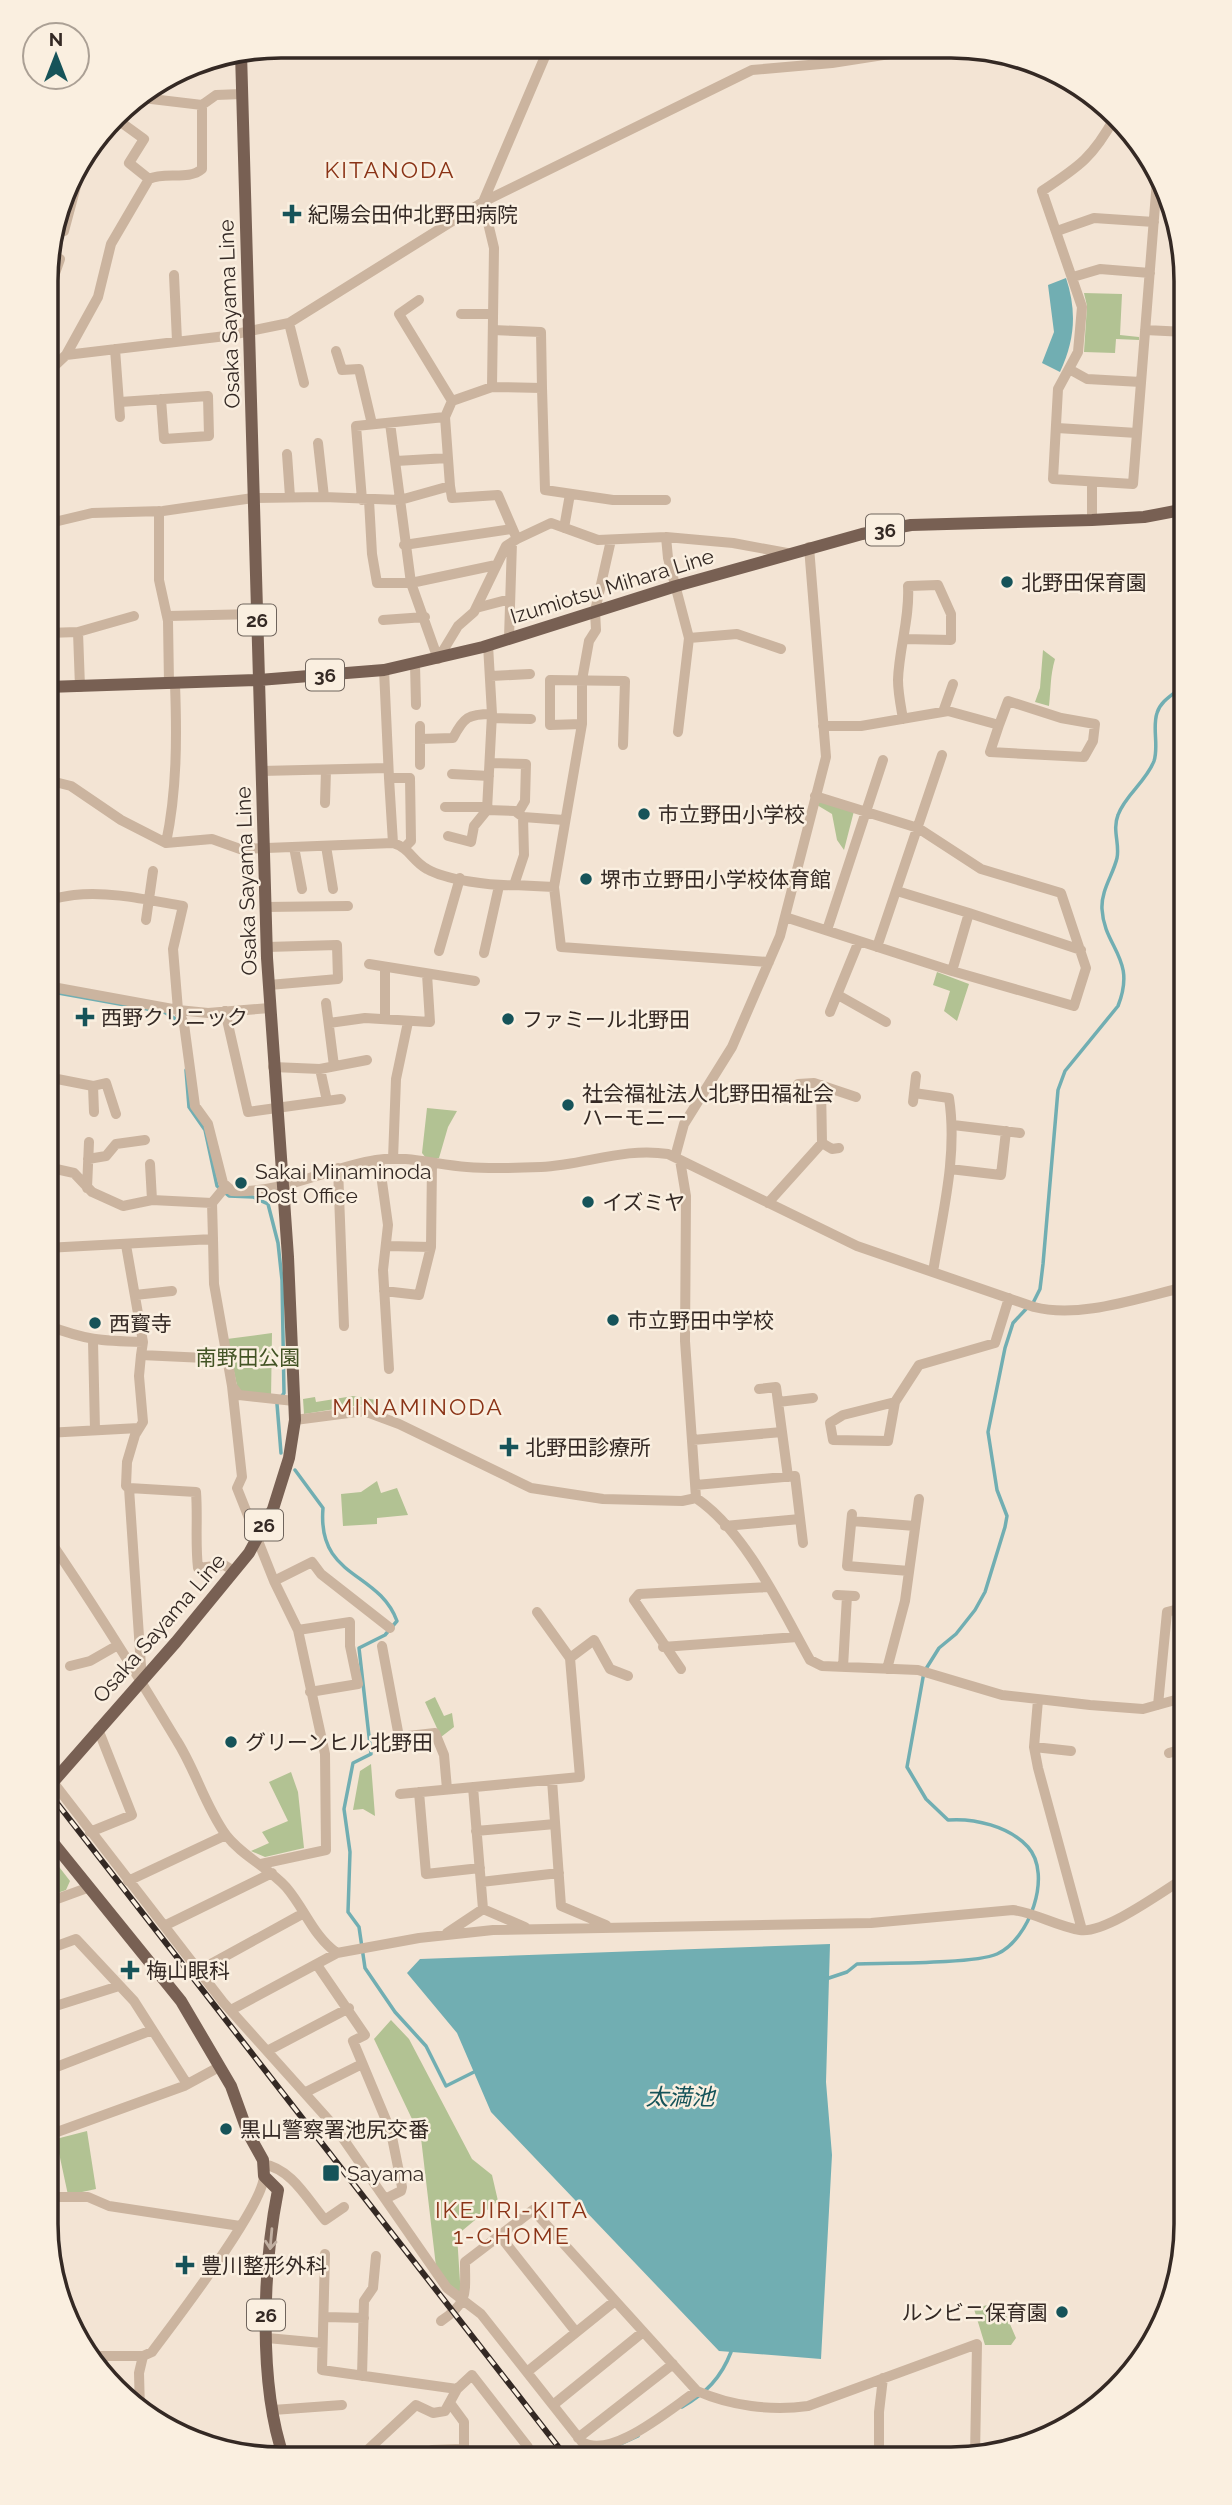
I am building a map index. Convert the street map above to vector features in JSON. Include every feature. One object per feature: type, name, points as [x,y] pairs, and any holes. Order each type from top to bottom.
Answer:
[{"type":"main road","name":"Osaka Sayama Line","points":[[58,1770],[142,1681],[234,1571],[258,1536],[273,1509],[289,1458],[295,1420],[268,985],[241,62]]},
{"type":"main road","name":"Izumiotsu Mihara Line","points":[[58,687],[259,680],[384,670],[488,645],[787,553],[911,525],[1092,520],[1144,517],[1174,511]]},
{"type":"main road","name":"26","points":[[58,1850],[181,2001],[231,2086],[264,2170],[278,2190],[265,2304],[275,2432],[280,2447]]},
{"type":"street","points":[[492,387],[494,248],[483,202],[544,58]]},
{"type":"street","points":[[66,355],[249,332],[289,323],[483,202],[752,70],[864,58]]},
{"type":"street","points":[[152,99],[202,106],[216,95],[242,94]]},
{"type":"street","points":[[58,363],[66,355],[98,297],[111,244],[149,178],[156,175],[192,174],[202,169],[202,106]]},
{"type":"street","points":[[123,124],[144,139],[129,163],[149,178]]},
{"type":"street","points":[[1111,126],[1084,163],[1042,191],[1082,307],[1078,352],[1058,389],[1053,479],[1133,484],[1156,194]]},
{"type":"street","points":[[64,231],[69,212]]},
{"type":"street","points":[[1056,231],[1094,218],[1154,222]]},
{"type":"street","points":[[1073,277],[1100,269],[1150,273]]},
{"type":"street","points":[[174,275],[177,341]]},
{"type":"street","points":[[419,300],[399,314],[452,401]]},
{"type":"street","points":[[461,314],[493,314]]},
{"type":"street","points":[[289,323],[304,383]]},
{"type":"street","points":[[493,330],[541,332],[545,490],[613,500],[666,500]]},
{"type":"street","points":[[1146,330],[1174,331]]},
{"type":"street","points":[[115,349],[120,417]]},
{"type":"street","points":[[337,351],[342,370],[359,369],[372,424]]},
{"type":"street","points":[[1069,369],[1087,379],[1141,382]]},
{"type":"street","points":[[509,638],[514,541],[512,529],[498,495],[452,498],[445,417],[452,401],[492,387],[542,388]]},
{"type":"street","points":[[120,402],[161,399],[208,396],[209,436],[164,439],[161,399]]},
{"type":"street","points":[[445,417],[356,426],[377,583],[411,583],[496,565]]},
{"type":"street","points":[[390,422],[411,583],[438,659]]},
{"type":"street","points":[[1057,428],[1137,433]]},
{"type":"street","points":[[318,443],[324,497]]},
{"type":"street","points":[[287,454],[290,498]]},
{"type":"street","points":[[396,461],[448,458]]},
{"type":"street","points":[[1092,482],[1092,520]]},
{"type":"street","points":[[58,521],[92,513],[159,511],[253,498],[400,500],[450,486]]},
{"type":"street","points":[[564,528],[570,494]]},
{"type":"street","points":[[159,511],[159,580],[168,616],[177,733],[171,817],[166,843]]},
{"type":"street","points":[[438,659],[458,626],[476,608],[506,546],[551,523],[598,540],[666,537],[733,543],[787,553]]},
{"type":"street","points":[[404,545],[512,529]]},
{"type":"street","points":[[666,537],[689,638],[678,732]]},
{"type":"street","points":[[611,540],[594,611],[596,630],[589,641],[582,680],[582,724],[554,887],[561,947],[769,962]]},
{"type":"street","points":[[696,1498],[683,1286],[685,1196],[677,1159],[684,1124],[732,1047],[769,962],[785,917],[826,757],[809,547]]},
{"type":"street","points":[[903,719],[898,681],[904,639],[909,610],[908,586],[938,585],[951,614],[951,640],[904,639]]},
{"type":"street","points":[[476,608],[510,600]]},
{"type":"street","points":[[168,616],[257,614]]},
{"type":"street","points":[[58,633],[78,632],[134,616]]},
{"type":"street","points":[[383,620],[425,617]]},
{"type":"street","points":[[78,632],[80,687]]},
{"type":"street","points":[[689,638],[737,634],[781,649]]},
{"type":"street","points":[[448,836],[471,842],[474,826],[487,809],[492,716],[488,645]]},
{"type":"street","points":[[415,664],[416,705]]},
{"type":"street","points":[[384,670],[393,843]]},
{"type":"street","points":[[491,676],[530,674]]},
{"type":"street","points":[[582,724],[551,724],[551,680],[625,681],[623,745]]},
{"type":"street","points":[[943,712],[953,684]]},
{"type":"street","points":[[1008,701],[1061,718],[1095,724],[1093,741],[1084,757],[990,752],[999,725],[1008,701]]},
{"type":"street","points":[[823,726],[861,726],[943,712],[999,725]]},
{"type":"street","points":[[420,739],[453,738],[463,718],[471,714],[531,719]]},
{"type":"street","points":[[420,726],[420,765]]},
{"type":"street","points":[[877,947],[942,755]]},
{"type":"street","points":[[827,930],[883,760]]},
{"type":"street","points":[[489,763],[526,764],[525,802],[521,815],[524,855],[514,885]]},
{"type":"street","points":[[325,803],[326,770]]},
{"type":"street","points":[[261,771],[326,770],[388,773],[411,778],[411,841],[406,846]]},
{"type":"street","points":[[452,774],[489,776]]},
{"type":"street","points":[[58,783],[71,786],[121,820],[166,843],[212,839],[240,849],[393,843],[406,846],[428,870],[499,886],[554,887]]},
{"type":"street","points":[[785,917],[952,971],[1074,1006],[1086,968],[1062,893],[981,869],[918,828],[815,796]]},
{"type":"street","points":[[445,807],[487,809],[564,820]]},
{"type":"street","points":[[326,846],[333,889]]},
{"type":"street","points":[[294,847],[302,889]]},
{"type":"street","points":[[146,920],[153,871]]},
{"type":"street","points":[[439,950],[460,878]]},
{"type":"street","points":[[484,953],[499,886]]},
{"type":"street","points":[[897,891],[1081,950]]},
{"type":"street","points":[[58,897],[71,895],[149,900],[183,906],[173,949],[178,1010],[184,1024],[194,1106],[208,1124],[226,1186],[232,1191],[257,1193],[338,1168],[393,1158],[469,1167],[545,1167],[627,1152],[651,1151],[677,1159],[857,1246],[1046,1310],[1103,1305],[1174,1290]]},
{"type":"street","points":[[265,907],[348,906]]},
{"type":"street","points":[[952,971],[969,913]]},
{"type":"street","points":[[830,1012],[859,941]]},
{"type":"street","points":[[267,947],[337,945],[338,979],[268,985]]},
{"type":"street","points":[[369,964],[475,981]]},
{"type":"street","points":[[385,967],[385,1018]]},
{"type":"street","points":[[329,1023],[385,1018],[408,1022],[430,1021],[427,974]]},
{"type":"street","points":[[58,988],[178,1010],[270,1009]]},
{"type":"street","points":[[838,995],[886,1022]]},
{"type":"street","points":[[326,1003],[334,1066]]},
{"type":"street","points":[[225,1011],[248,1112],[341,1099]]},
{"type":"street","points":[[393,1158],[396,1079],[408,1022]]},
{"type":"street","points":[[273,1067],[320,1069],[368,1060]]},
{"type":"street","points":[[320,1069],[327,1101]]},
{"type":"street","points":[[916,1076],[914,1097],[949,1098],[953,1125],[950,1169],[933,1272]]},
{"type":"street","points":[[58,1079],[93,1086],[106,1083],[116,1114]]},
{"type":"street","points":[[798,1084],[821,1085],[856,1097]]},
{"type":"street","points":[[768,1203],[822,1143],[821,1085]]},
{"type":"street","points":[[93,1086],[94,1112]]},
{"type":"street","points":[[953,1125],[1020,1133]]},
{"type":"street","points":[[950,1169],[1001,1175],[1006,1131]]},
{"type":"street","points":[[88,1159],[106,1156],[116,1144],[145,1140]]},
{"type":"street","points":[[87,1188],[89,1142]]},
{"type":"street","points":[[822,1143],[832,1149],[839,1148]]},
{"type":"street","points":[[379,1160],[385,1188],[388,1246],[383,1270],[389,1369]]},
{"type":"street","points":[[384,1292],[419,1295],[431,1247],[432,1163]]},
{"type":"street","points":[[150,1164],[152,1200]]},
{"type":"street","points":[[338,1168],[344,1326]]},
{"type":"street","points":[[58,1169],[74,1173],[87,1188],[123,1206],[152,1200],[212,1203]]},
{"type":"street","points":[[226,1186],[212,1203],[213,1240],[215,1284],[232,1386],[242,1477],[237,1488],[274,1581],[298,1630],[325,1754],[326,1850],[261,1864]]},
{"type":"street","points":[[58,1248],[213,1240]]},
{"type":"street","points":[[126,1245],[143,1342],[139,1376],[143,1422],[127,1462],[126,1486],[129,1488],[142,1681]]},
{"type":"street","points":[[388,1246],[431,1247]]},
{"type":"street","points":[[135,1295],[172,1291]]},
{"type":"street","points":[[895,1402],[843,1415],[830,1423],[833,1440],[888,1441],[895,1402],[919,1365],[995,1343],[1009,1298]]},
{"type":"street","points":[[58,1330],[93,1341],[143,1342]]},
{"type":"street","points":[[93,1341],[95,1430]]},
{"type":"street","points":[[141,1355],[227,1359]]},
{"type":"street","points":[[232,1386],[239,1395],[294,1401]]},
{"type":"street","points":[[759,1389],[776,1387],[788,1477]]},
{"type":"street","points":[[778,1402],[813,1398]]},
{"type":"street","points":[[295,1420],[364,1411],[377,1414],[531,1488],[603,1499],[682,1501],[696,1498],[712,1508],[726,1526],[768,1587],[810,1660],[822,1666],[934,1673],[1002,1695],[1038,1700],[1143,1709],[1174,1700]]},
{"type":"street","points":[[58,1432],[139,1428]]},
{"type":"street","points":[[693,1440],[782,1432]]},
{"type":"street","points":[[695,1485],[795,1476],[803,1543]]},
{"type":"street","points":[[129,1488],[196,1492],[198,1521],[194,1527],[198,1568],[224,1565],[234,1571]]},
{"type":"street","points":[[887,1669],[905,1601],[919,1499]]},
{"type":"street","points":[[909,1572],[847,1566],[852,1517],[915,1526]]},
{"type":"street","points":[[726,1526],[800,1519]]},
{"type":"street","points":[[58,1553],[142,1681],[226,1835],[272,1873],[295,1898],[326,1945],[337,1953]]},
{"type":"street","points":[[274,1581],[312,1562],[321,1574],[390,1628]]},
{"type":"street","points":[[681,1669],[663,1647],[634,1600],[639,1594],[768,1587]]},
{"type":"street","points":[[843,1667],[846,1596]]},
{"type":"street","points":[[1158,1704],[1167,1612],[1174,1610]]},
{"type":"street","points":[[400,1794],[580,1777],[570,1658],[537,1612]]},
{"type":"street","points":[[298,1630],[350,1622],[350,1646],[358,1684],[310,1692]]},
{"type":"street","points":[[663,1647],[797,1637]]},
{"type":"street","points":[[570,1658],[594,1640],[610,1669],[628,1676]]},
{"type":"street","points":[[70,1666],[90,1661],[118,1645]]},
{"type":"street","points":[[383,1646],[399,1737],[435,1733],[444,1755],[447,1789]]},
{"type":"street","points":[[1038,1700],[1034,1746],[1082,1930]]},
{"type":"street","points":[[90,1832],[132,1815],[98,1728]]},
{"type":"street","points":[[1034,1746],[1071,1751]]},
{"type":"street","points":[[1169,1753],[1174,1752]]},
{"type":"street","points":[[552,1780],[561,1906],[609,1927]]},
{"type":"street","points":[[473,1787],[483,1909]]},
{"type":"street","points":[[419,1792],[426,1874],[480,1868]]},
{"type":"street","points":[[58,1793],[166,1925],[231,2010],[306,2092],[352,2149],[447,2288],[453,2295],[465,2299],[579,2438],[588,2446],[621,2441],[697,2391]]},
{"type":"street","points":[[477,1830],[555,1824]]},
{"type":"street","points":[[128,1881],[226,1835]]},
{"type":"street","points":[[166,1925],[272,1873]]},
{"type":"street","points":[[481,1882],[559,1873]]},
{"type":"street","points":[[231,2010],[337,1953],[444,1935],[529,1929],[871,1923],[1013,1910],[1034,1913],[1082,1930],[1105,1925],[1174,1884]]},
{"type":"street","points":[[58,1899],[87,1888]]},
{"type":"street","points":[[483,1909],[529,1929]]},
{"type":"street","points":[[444,1935],[483,1909]]},
{"type":"street","points":[[200,1970],[304,1913]]},
{"type":"street","points":[[58,1946],[76,1940],[134,2001],[187,2084]]},
{"type":"street","points":[[317,1965],[365,2035],[352,2041],[397,2151],[401,2191],[385,2199]]},
{"type":"street","points":[[58,2005],[119,1986]]},
{"type":"street","points":[[269,2050],[349,2008]]},
{"type":"street","points":[[58,2066],[152,2030]]},
{"type":"street","points":[[306,2092],[362,2064]]},
{"type":"street","points":[[58,2132],[187,2084],[219,2067]]},
{"type":"street","points":[[101,2356],[144,2357],[152,2352],[264,2187],[264,2170],[276,2166],[287,2174],[325,2220],[344,2207]]},
{"type":"street","points":[[58,2197],[88,2197],[109,2206],[240,2226]]},
{"type":"street","points":[[441,2321],[458,2309],[465,2299],[465,2262],[533,2210],[697,2391],[713,2398],[780,2410],[808,2406],[978,2344],[975,2445]]},
{"type":"street","points":[[500,2236],[576,2332]]},
{"type":"street","points":[[326,2254],[326,2316],[322,2370],[457,2389]]},
{"type":"street","points":[[362,2376],[365,2301],[373,2288],[376,2256]]},
{"type":"street","points":[[527,2372],[615,2301]]},
{"type":"street","points":[[326,2316],[364,2318]]},
{"type":"street","points":[[553,2405],[643,2332]]},
{"type":"street","points":[[267,2338],[322,2343]]},
{"type":"street","points":[[140,2396],[139,2373],[144,2357]]},
{"type":"street","points":[[579,2438],[673,2364]]},
{"type":"street","points":[[374,2447],[416,2404],[433,2413],[445,2411],[457,2389],[472,2375],[528,2447]]},
{"type":"street","points":[[879,2447],[883,2378]]},
{"type":"street","points":[[450,2403],[464,2422],[466,2447]]},
{"type":"street","points":[[273,2410],[342,2404]]},
{"type":"green space","points":[[1084,293],[1122,294],[1120,335],[1139,337],[1139,340],[1116,339],[1115,353],[1084,352],[1087,306]]},
{"type":"green space","points":[[1043,650],[1055,659],[1049,706],[1035,702],[1040,688]]},
{"type":"green space","points":[[820,801],[854,811],[844,850],[837,840],[832,814],[817,805]]},
{"type":"green space","points":[[937,972],[969,984],[957,1021],[944,1011],[950,991],[933,985]]},
{"type":"green space","points":[[427,1108],[457,1111],[448,1127],[439,1158],[426,1158],[422,1153]]},
{"type":"green space","name":"南野田公園","points":[[272,1333],[271,1399],[239,1395],[227,1339]]},
{"type":"green space","points":[[353,1396],[376,1400],[377,1408],[360,1405],[304,1414],[303,1399],[315,1397],[316,1402]]},
{"type":"green space","points":[[377,1481],[381,1493],[397,1488],[408,1515],[377,1518],[377,1524],[343,1526],[341,1494],[361,1492]]},
{"type":"green space","points":[[435,1697],[444,1716],[452,1713],[454,1727],[441,1737],[425,1702]]},
{"type":"green space","points":[[371,1764],[375,1816],[363,1809],[353,1810],[360,1771]]},
{"type":"green space","points":[[291,1772],[298,1792],[304,1848],[265,1857],[251,1851],[269,1843],[262,1832],[288,1821],[269,1782]]},
{"type":"green space","points":[[58,1866],[70,1881],[66,1890],[58,1893]]},
{"type":"green space","points":[[391,2020],[409,2039],[472,2159],[492,2175],[498,2201],[457,2235],[461,2297],[437,2275],[421,2138],[374,2039]]},
{"type":"green space","points":[[87,2131],[96,2189],[68,2195],[58,2138]]},
{"type":"green space","points":[[1000,2301],[1016,2338],[1011,2345],[985,2345],[974,2309]]},
{"type":"water","points":[[1066,278],[1072,302],[1073,325],[1069,348],[1060,372],[1042,363],[1054,332],[1048,285]]},
{"type":"water","name":"太満池","points":[[830,1944],[826,2082],[832,2155],[821,2359],[719,2351],[491,2112],[457,2033],[407,1973],[420,1959]]},
{"type":"waterway","points":[[1033,1303],[1040,1289],[1043,1264],[1058,1090],[1065,1071],[1118,1006],[1123,990],[1122,964],[1108,934],[1102,909],[1103,895],[1117,858],[1116,821],[1125,801],[1154,761],[1155,725],[1159,708],[1174,693]]},
{"type":"waterway","points":[[58,993],[164,1012],[179,1021]]},
{"type":"waterway","points":[[186,1070],[189,1107],[205,1130],[217,1186],[229,1196],[253,1197],[268,1204],[278,1243],[282,1280],[284,1393],[277,1404],[281,1453]]},
{"type":"waterway","points":[[826,1979],[847,1972],[857,1964],[970,1960],[997,1954],[1009,1947],[1019,1935],[1034,1906],[1038,1874],[1035,1859],[1028,1847],[1011,1834],[991,1825],[969,1820],[948,1820],[926,1799],[907,1767],[924,1672],[939,1648],[956,1634],[975,1610],[985,1592],[1005,1527],[1007,1516],[997,1490],[988,1432],[1005,1348],[1013,1323],[1027,1308]]},
{"type":"waterway","points":[[295,1470],[323,1508],[324,1531],[329,1548],[339,1562],[377,1592],[388,1604],[397,1621],[385,1635],[359,1648],[371,1754],[353,1763],[344,1809],[350,1852],[348,1912],[359,1927],[365,1968],[395,2012],[426,2046],[446,2086],[474,2072]]},
{"type":"waterway","points":[[682,2407],[712,2384],[731,2352]]},
{"type":"waterway","points":[[616,2446],[638,2436]]},
{"type":"railway","points":[[58,1804],[558,2447]]},
{"type":"place","name":"紀陽会田仲北野田病院","points":[[292,214]]},
{"type":"place","name":"北野田保育園","points":[[1007,582]]},
{"type":"place","name":"市立野田小学校","points":[[644,814]]},
{"type":"place","name":"堺市立野田小学校体育館","points":[[586,879]]},
{"type":"place","name":"西野クリニック","points":[[85,1017]]},
{"type":"place","name":"ファミール北野田","points":[[508,1019]]},
{"type":"place","name":"社会福祉法人北野田福祉会 ハーモニー","points":[[568,1105]]},
{"type":"place","name":"Sakai Minaminoda Post Office","points":[[241,1183]]},
{"type":"place","name":"イズミヤ","points":[[588,1202]]},
{"type":"place","name":"市立野田中学校","points":[[613,1320]]},
{"type":"place","name":"西寳寺","points":[[95,1323]]},
{"type":"place","name":"北野田診療所","points":[[509,1447]]},
{"type":"place","name":"グリーンヒル北野田","points":[[231,1742]]},
{"type":"place","name":"梅山眼科","points":[[130,1970]]},
{"type":"place","name":"黒山警察署池尻交番","points":[[226,2129]]},
{"type":"place","name":"Sayama","points":[[331,2173]]},
{"type":"place","name":"豊川整形外科","points":[[185,2265]]},
{"type":"place","name":"ルンビニ保育園","points":[[1062,2312]]},
{"type":"district","name":"KITANODA","points":[[390,169]]},
{"type":"district","name":"MINAMINODA","points":[[418,1406]]},
{"type":"district","name":"IKEJIRI-KITA 1-CHOME","points":[[512,2222]]}]
